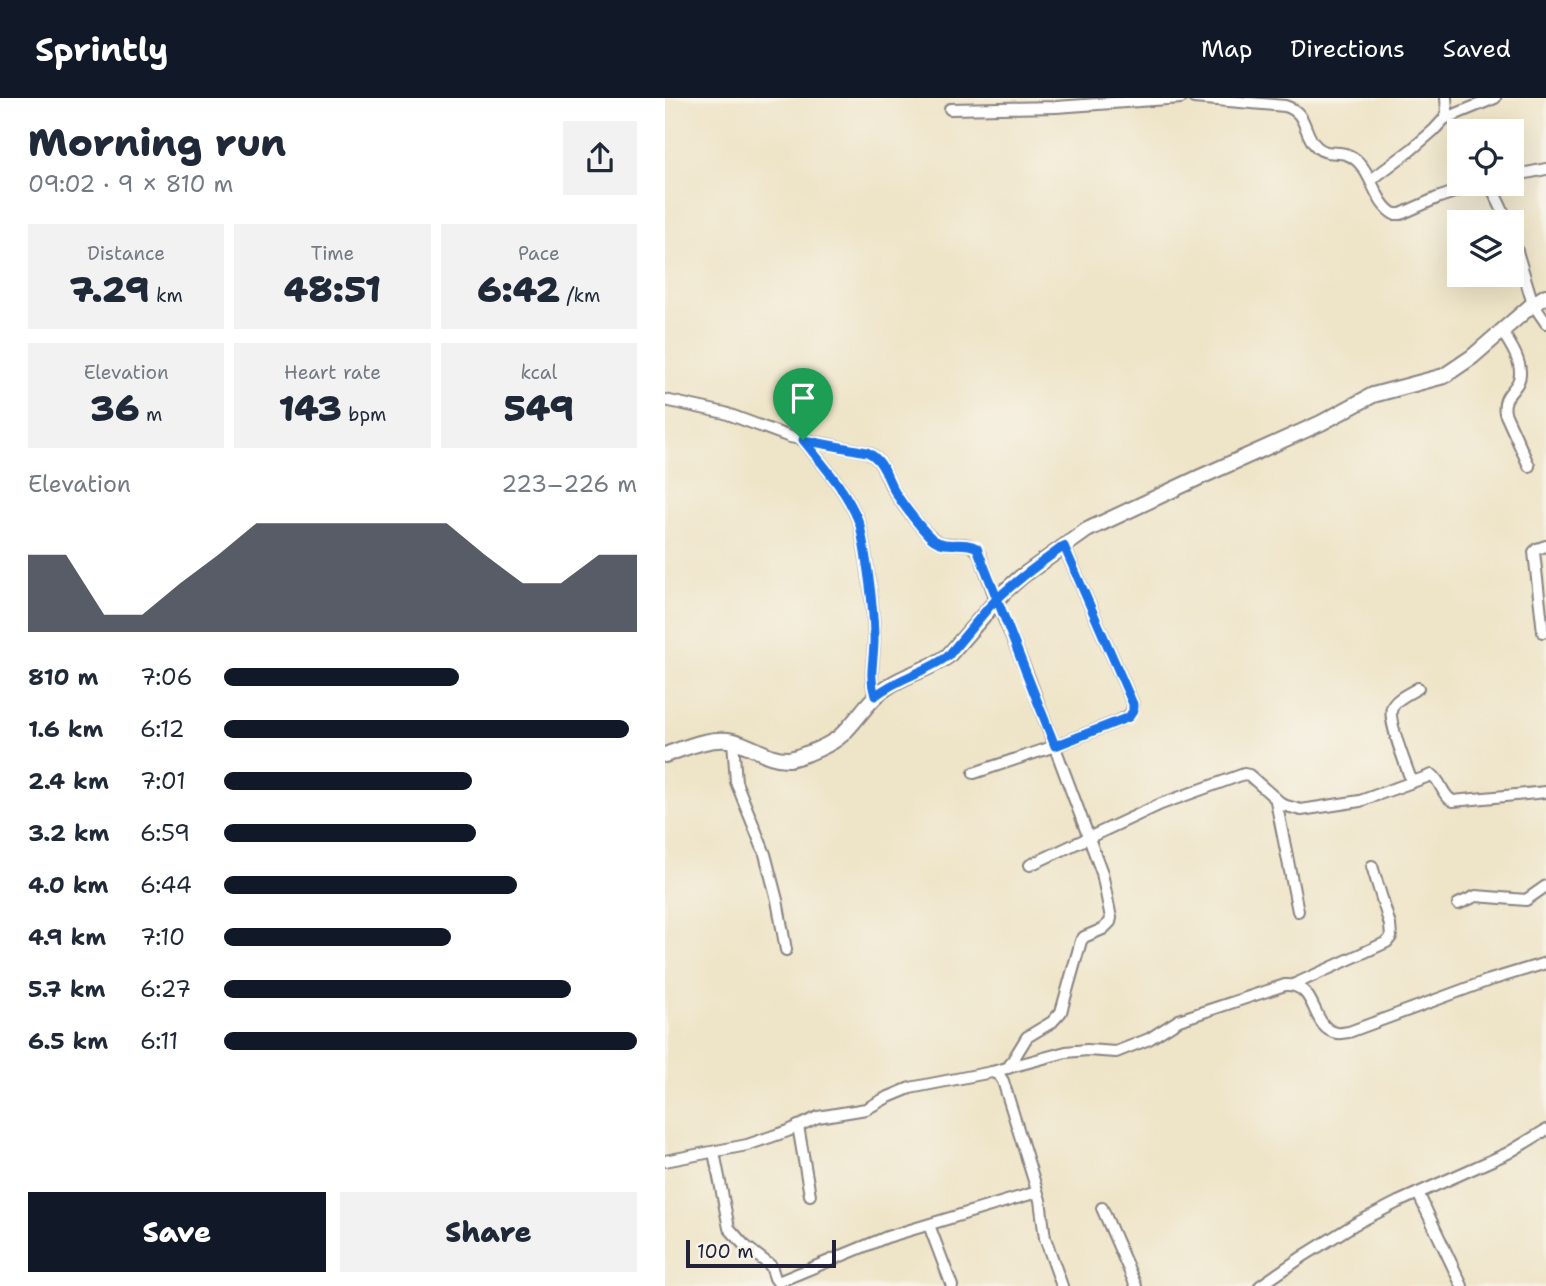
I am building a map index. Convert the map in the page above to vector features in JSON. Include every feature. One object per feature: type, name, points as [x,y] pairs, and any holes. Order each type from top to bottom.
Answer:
[{"type":"street","points":[[950,109],[1056,107],[1181,98]]},
{"type":"street","points":[[1194,98],[1292,108],[1301,116],[1319,149],[1349,154],[1359,162],[1385,207],[1394,215],[1447,194]]},
{"type":"street","points":[[1371,180],[1434,130],[1444,119],[1447,111],[1446,98]]},
{"type":"street","points":[[1444,119],[1495,98]]},
{"type":"street","points":[[1524,174],[1546,169]]},
{"type":"street","points":[[1524,274],[1533,304],[1546,323]]},
{"type":"street","points":[[665,755],[708,742],[733,741],[778,758],[789,759],[828,744],[837,739],[875,696],[895,682],[939,663],[948,656],[996,600],[1021,577],[1064,546],[1101,523],[1321,423],[1373,395],[1444,376],[1472,357],[1546,296]]},
{"type":"street","points":[[1502,331],[1521,369],[1517,384],[1506,398],[1505,413],[1529,466]]},
{"type":"street","points":[[665,400],[725,413],[803,440],[876,456],[900,501],[933,539],[946,544],[971,544],[977,548],[1090,837],[1111,913],[1110,922],[1103,929],[1081,941],[1061,1012],[1027,1037],[1008,1068]]},
{"type":"street","points":[[803,440],[837,482],[856,513],[860,525],[874,627],[871,678],[875,696]]},
{"type":"street","points":[[974,773],[1055,746],[1129,717],[1133,711],[1133,704],[1064,546]]},
{"type":"street","points":[[1543,632],[1534,552],[1546,546]]},
{"type":"street","points":[[1412,782],[1398,744],[1391,713],[1392,707],[1398,701],[1418,688]]},
{"type":"street","points":[[733,741],[736,782],[765,854],[786,950]]},
{"type":"street","points":[[1030,865],[1161,804],[1244,774],[1249,775],[1276,801],[1288,808],[1301,810],[1360,801],[1427,776],[1435,776],[1446,796],[1453,801],[1546,792]]},
{"type":"street","points":[[1276,801],[1298,911]]},
{"type":"street","points":[[665,1160],[757,1142],[818,1117],[866,1109],[910,1088],[992,1072],[1066,1052],[1122,1051],[1149,1040],[1179,1020],[1295,984],[1387,942],[1391,937],[1390,925],[1372,866]]},
{"type":"street","points":[[1458,904],[1476,897],[1526,900],[1546,886]]},
{"type":"street","points":[[1295,984],[1305,992],[1328,1029],[1337,1033],[1349,1032],[1487,981],[1546,963]]},
{"type":"street","points":[[992,1072],[999,1075],[1003,1081],[1042,1209],[1045,1238],[1062,1286]]},
{"type":"street","points":[[798,1126],[810,1195]]},
{"type":"street","points":[[1259,1286],[1355,1224],[1517,1149],[1546,1130]]},
{"type":"street","points":[[714,1152],[726,1222],[744,1245],[771,1266],[778,1282],[887,1237],[1037,1192]]},
{"type":"street","points":[[1418,1194],[1462,1286]]},
{"type":"street","points":[[1101,1209],[1136,1286]]},
{"type":"street","points":[[929,1225],[952,1286]]},
{"type":"route","points":[[803,440],[837,482],[856,513],[860,525],[874,627],[871,685],[875,696],[895,682],[939,663],[948,656],[989,607],[996,600],[1004,592],[1064,546],[1133,704],[1129,717],[1055,746],[996,600],[977,548],[971,544],[946,544],[933,539],[900,501],[876,456],[803,440]]}]
